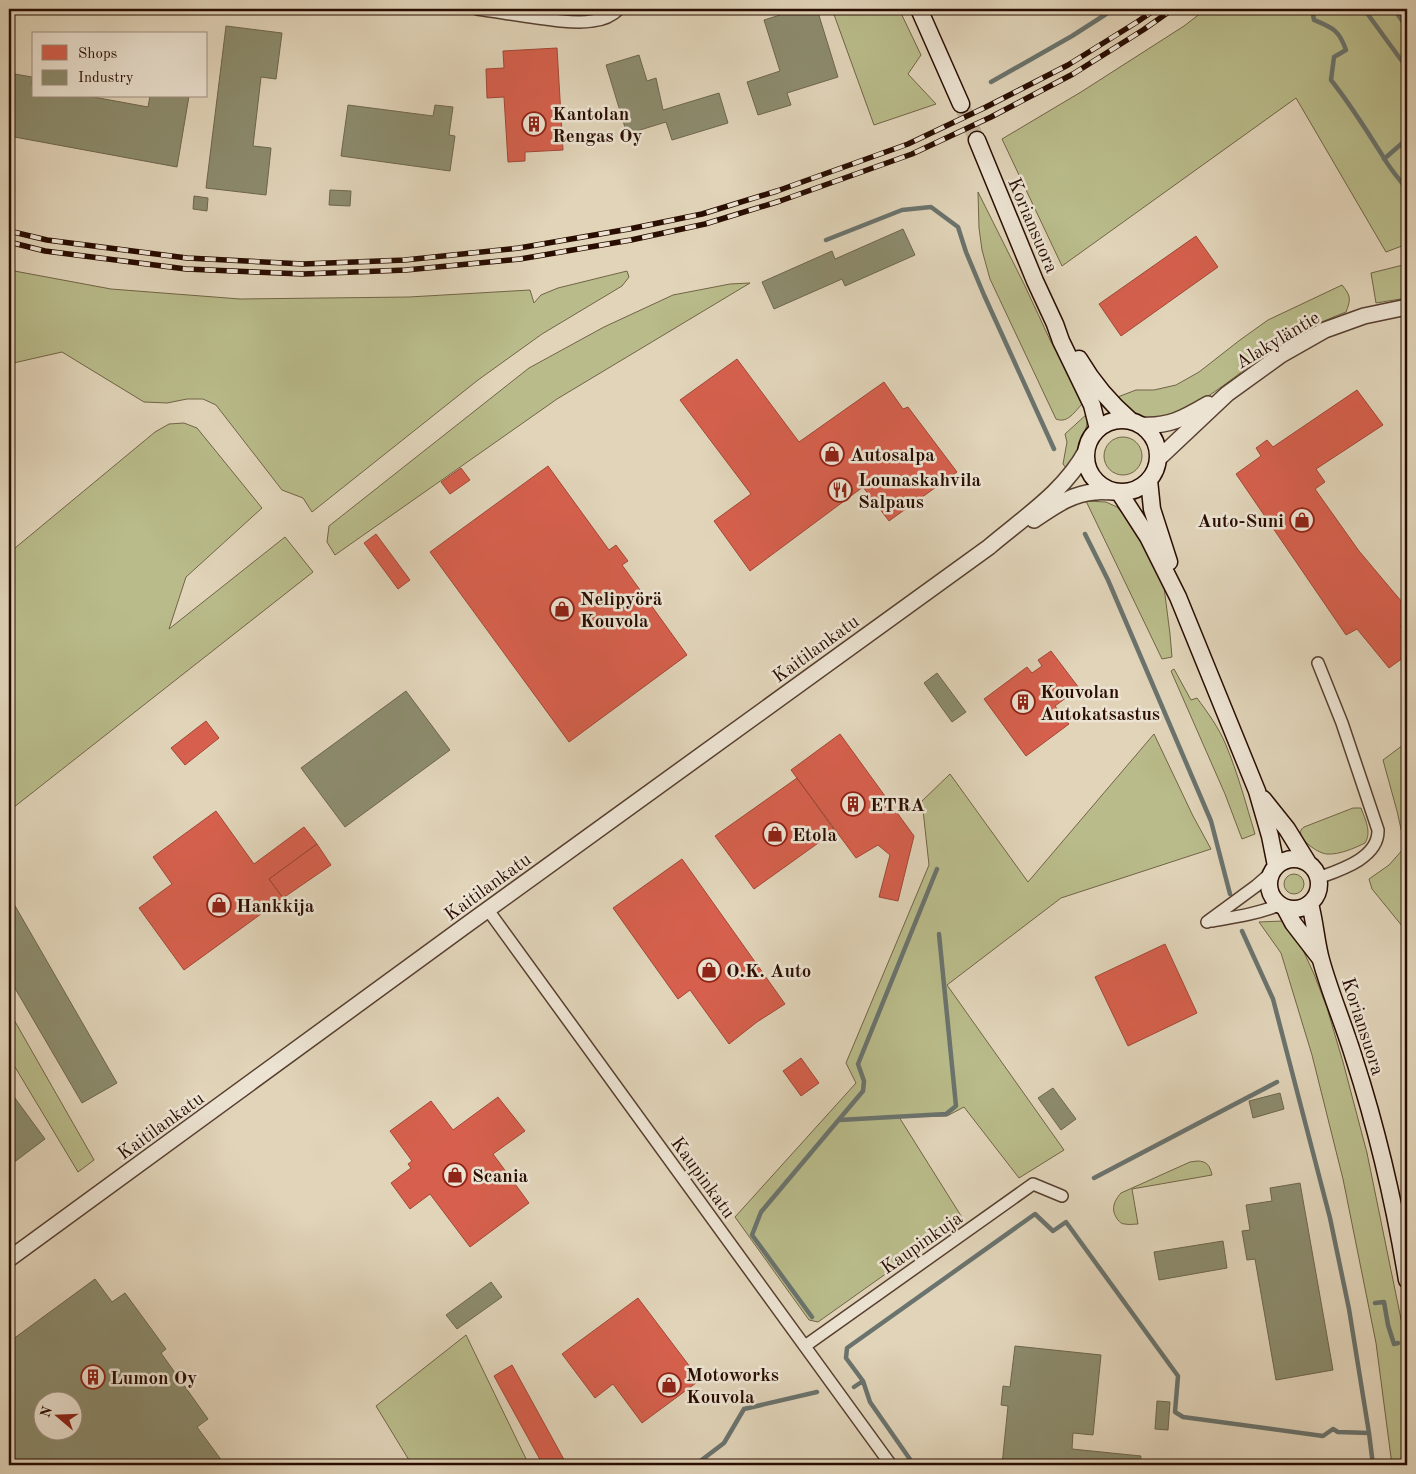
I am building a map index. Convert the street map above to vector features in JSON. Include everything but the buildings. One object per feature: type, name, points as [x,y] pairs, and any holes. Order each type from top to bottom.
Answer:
[{"type":"main road","points":[[919,9],[961,104]]},
{"type":"main road","name":"Koriansuora","points":[[977,140],[1061,342],[1092,405],[1098,429]]},
{"type":"main road","name":"Koriansuora","points":[[1055,324],[1105,396],[1116,408],[1136,423]]},
{"type":"main road","points":[[1119,420],[1136,423],[1148,431],[1158,449],[1158,459],[1154,473],[1141,487],[1130,491],[1117,492],[1104,488],[1096,482],[1088,467],[1086,451],[1092,435],[1108,422],[1119,420]]},
{"type":"main road","points":[[1149,480],[1152,509],[1178,597]]},
{"type":"main road","points":[[1117,492],[1148,537],[1178,597],[1257,791],[1270,836],[1274,869],[1269,881],[1269,890],[1273,898],[1282,907],[1298,909],[1310,904],[1318,892],[1318,878],[1287,829],[1257,791]]},
{"type":"main road","points":[[1274,869],[1291,859],[1308,863]]},
{"type":"main road","name":"Koriansuora","points":[[1310,904],[1321,959],[1355,1059],[1379,1145],[1402,1246],[1407,1280]]},
{"type":"main road","name":"Koriansuora","points":[[1282,907],[1321,959]]},
{"type":"street","points":[[477,9],[575,22],[590,22],[604,18],[619,9]]},
{"type":"street","name":"Alakyläntie","points":[[1158,459],[1227,394],[1281,355],[1325,330],[1364,316],[1407,308]]},
{"type":"street","name":"Alakyläntie","points":[[1136,423],[1156,426],[1170,423],[1227,394]]},
{"type":"street","name":"Kaitilankatu","points":[[989,547],[1066,480],[1079,464],[1086,451]]},
{"type":"street","name":"Kaitilankatu","points":[[9,1259],[989,547],[1048,510],[1076,496],[1094,492],[1117,492]]},
{"type":"street","points":[[1318,663],[1342,723],[1378,830],[1378,837],[1370,852],[1364,857],[1342,869],[1318,878]]},
{"type":"street","points":[[1274,869],[1249,892],[1207,922],[1282,907]]},
{"type":"street","name":"Kaupinkatu","points":[[488,910],[891,1465]]},
{"type":"street","name":"Kaupinkuja","points":[[805,1346],[1033,1184],[1062,1196]]},
{"type":"green space","points":[[832,9],[899,9],[921,55],[908,74],[936,104],[874,125]]},
{"type":"green space","points":[[1206,9],[1407,9],[1407,244],[1386,252],[1296,98],[1062,266],[1002,139],[1081,92],[1184,26]]},
{"type":"green space","points":[[978,192],[1083,403],[1071,416],[1064,420],[1056,419],[990,279],[982,250]]},
{"type":"green space","points":[[1407,264],[1407,298],[1376,303],[1371,273]]},
{"type":"green space","points":[[9,270],[111,289],[240,299],[409,297],[530,290],[534,303],[541,295],[558,288],[627,271],[629,277],[622,286],[542,334],[478,380],[312,512],[303,498],[282,490],[216,405],[203,399],[187,399],[167,403],[144,402],[62,352],[9,364]]},
{"type":"green space","points":[[750,283],[557,399],[335,555],[327,542],[329,526],[529,368],[604,327],[673,295],[730,284]]},
{"type":"green space","points":[[1342,285],[1349,298],[1346,312],[1280,344],[1215,392],[1183,411],[1168,417],[1148,419],[1123,406],[1115,398],[1136,390],[1154,390],[1176,385],[1199,372],[1268,320]]},
{"type":"green space","points":[[1088,413],[1084,435],[1066,468],[1063,464],[1067,442],[1065,434]]},
{"type":"green space","points":[[184,423],[197,428],[262,508],[186,577],[169,629],[285,537],[313,572],[9,811],[9,553],[155,432],[169,424]]},
{"type":"green space","points":[[1123,437],[1130,438],[1136,443],[1141,449],[1141,463],[1136,469],[1130,474],[1123,475],[1116,474],[1110,469],[1105,463],[1104,456],[1105,449],[1110,443],[1116,438]]},
{"type":"green space","points":[[1086,501],[1106,502],[1117,507],[1133,525],[1151,551],[1164,587],[1172,657],[1162,659]]},
{"type":"green space","points":[[1174,669],[1191,700],[1197,698],[1223,739],[1238,778],[1255,834],[1242,839],[1225,794],[1171,671]]},
{"type":"green space","points":[[1154,734],[1211,849],[1061,898],[947,985],[1064,1150],[1019,1178],[964,1107],[947,1116],[899,1117],[963,1219],[818,1322],[809,1320],[735,1217],[856,1083],[846,1063],[929,865],[922,801],[950,774],[1028,882]]},
{"type":"green space","points":[[1407,742],[1407,932],[1372,889],[1369,879],[1389,865],[1405,847],[1383,760]]},
{"type":"green space","points":[[1353,808],[1361,808],[1366,821],[1368,834],[1365,843],[1342,852],[1327,854],[1312,848],[1303,839],[1301,830],[1304,827]]},
{"type":"green space","points":[[1294,874],[1301,877],[1304,884],[1301,891],[1294,894],[1287,891],[1284,884],[1287,877]]},
{"type":"green space","points":[[1283,921],[1302,948],[1327,1008],[1367,1153],[1402,1324],[1407,1398],[1407,1465],[1392,1465],[1376,1343],[1343,1179],[1312,1055],[1281,953],[1259,922]]},
{"type":"green space","points":[[9,1011],[94,1160],[78,1172],[9,1057]]},
{"type":"green space","points":[[1197,1161],[1208,1165],[1212,1175],[1132,1189],[1138,1224],[1124,1224],[1118,1220],[1114,1213],[1114,1206],[1116,1199],[1121,1193],[1190,1162]]},
{"type":"green space","points":[[466,1335],[529,1465],[412,1465],[376,1406]]},
{"type":"waterway","points":[[991,82],[1072,36],[1114,9]]},
{"type":"waterway","points":[[1312,9],[1314,20],[1335,30],[1346,50],[1334,57],[1331,80],[1359,118],[1389,166],[1407,189]]},
{"type":"waterway","points":[[1364,9],[1407,68]]},
{"type":"waterway","points":[[1394,9],[1407,28]]},
{"type":"waterway","points":[[1384,159],[1407,139]]},
{"type":"waterway","points":[[826,240],[902,210],[931,207],[958,227],[984,295],[1054,449]]},
{"type":"waterway","points":[[1085,534],[1108,580],[1211,821],[1230,894]]},
{"type":"waterway","points":[[812,1317],[752,1235],[761,1212],[863,1091],[864,1081],[858,1064],[937,869]]},
{"type":"waterway","points":[[914,1465],[870,1402],[863,1381],[846,1358],[847,1348],[1035,1214],[1053,1231],[1066,1222],[1178,1376],[1175,1412],[1183,1417],[1323,1436],[1333,1429],[1338,1432],[1369,1433],[1349,1309],[1330,1218],[1273,999],[1242,931]]},
{"type":"waterway","points":[[839,1120],[946,1114],[956,1106],[939,934]]},
{"type":"waterway","points":[[1094,1178],[1277,1082]]},
{"type":"waterway","points":[[1375,1303],[1384,1302],[1394,1344],[1398,1343]]},
{"type":"waterway","points":[[854,1387],[863,1381]]},
{"type":"waterway","points":[[690,1465],[699,1462],[724,1443],[744,1409],[817,1392]]},
{"type":"waterway","points":[[1369,1433],[1373,1465]]},
{"type":"tunnel","points":[[961,104],[977,140]]},
{"type":"railway","points":[[9,231],[47,240],[187,258],[303,264],[405,260],[519,248],[629,229],[702,214],[777,191],[908,144],[1068,65],[1156,9]]},
{"type":"railway","points":[[9,242],[45,251],[186,269],[303,274],[406,270],[520,259],[631,240],[705,224],[780,201],[912,154],[991,117],[1073,74],[1173,9]]},
{"type":"place","name":"Kantolan Rengas Oy","points":[[534,124]]},
{"type":"place","name":"Autosalpa","points":[[832,454]]},
{"type":"place","name":"Lounaskahvila Salpaus","points":[[840,490]]},
{"type":"place","name":"Auto-Suni","points":[[1302,520]]},
{"type":"place","name":"Nelipyörä Kouvola","points":[[562,609]]},
{"type":"place","name":"Kouvolan Autokatsastus","points":[[1023,702]]},
{"type":"place","name":"ETRA","points":[[853,804]]},
{"type":"place","name":"Etola","points":[[775,834]]},
{"type":"place","name":"Hankkija","points":[[219,905]]},
{"type":"place","name":"O.K. Auto","points":[[709,970]]},
{"type":"place","name":"Scania","points":[[455,1175]]},
{"type":"place","name":"Lumon Oy","points":[[93,1377]]},
{"type":"place","name":"Motoworks Kouvola","points":[[669,1385]]}]
